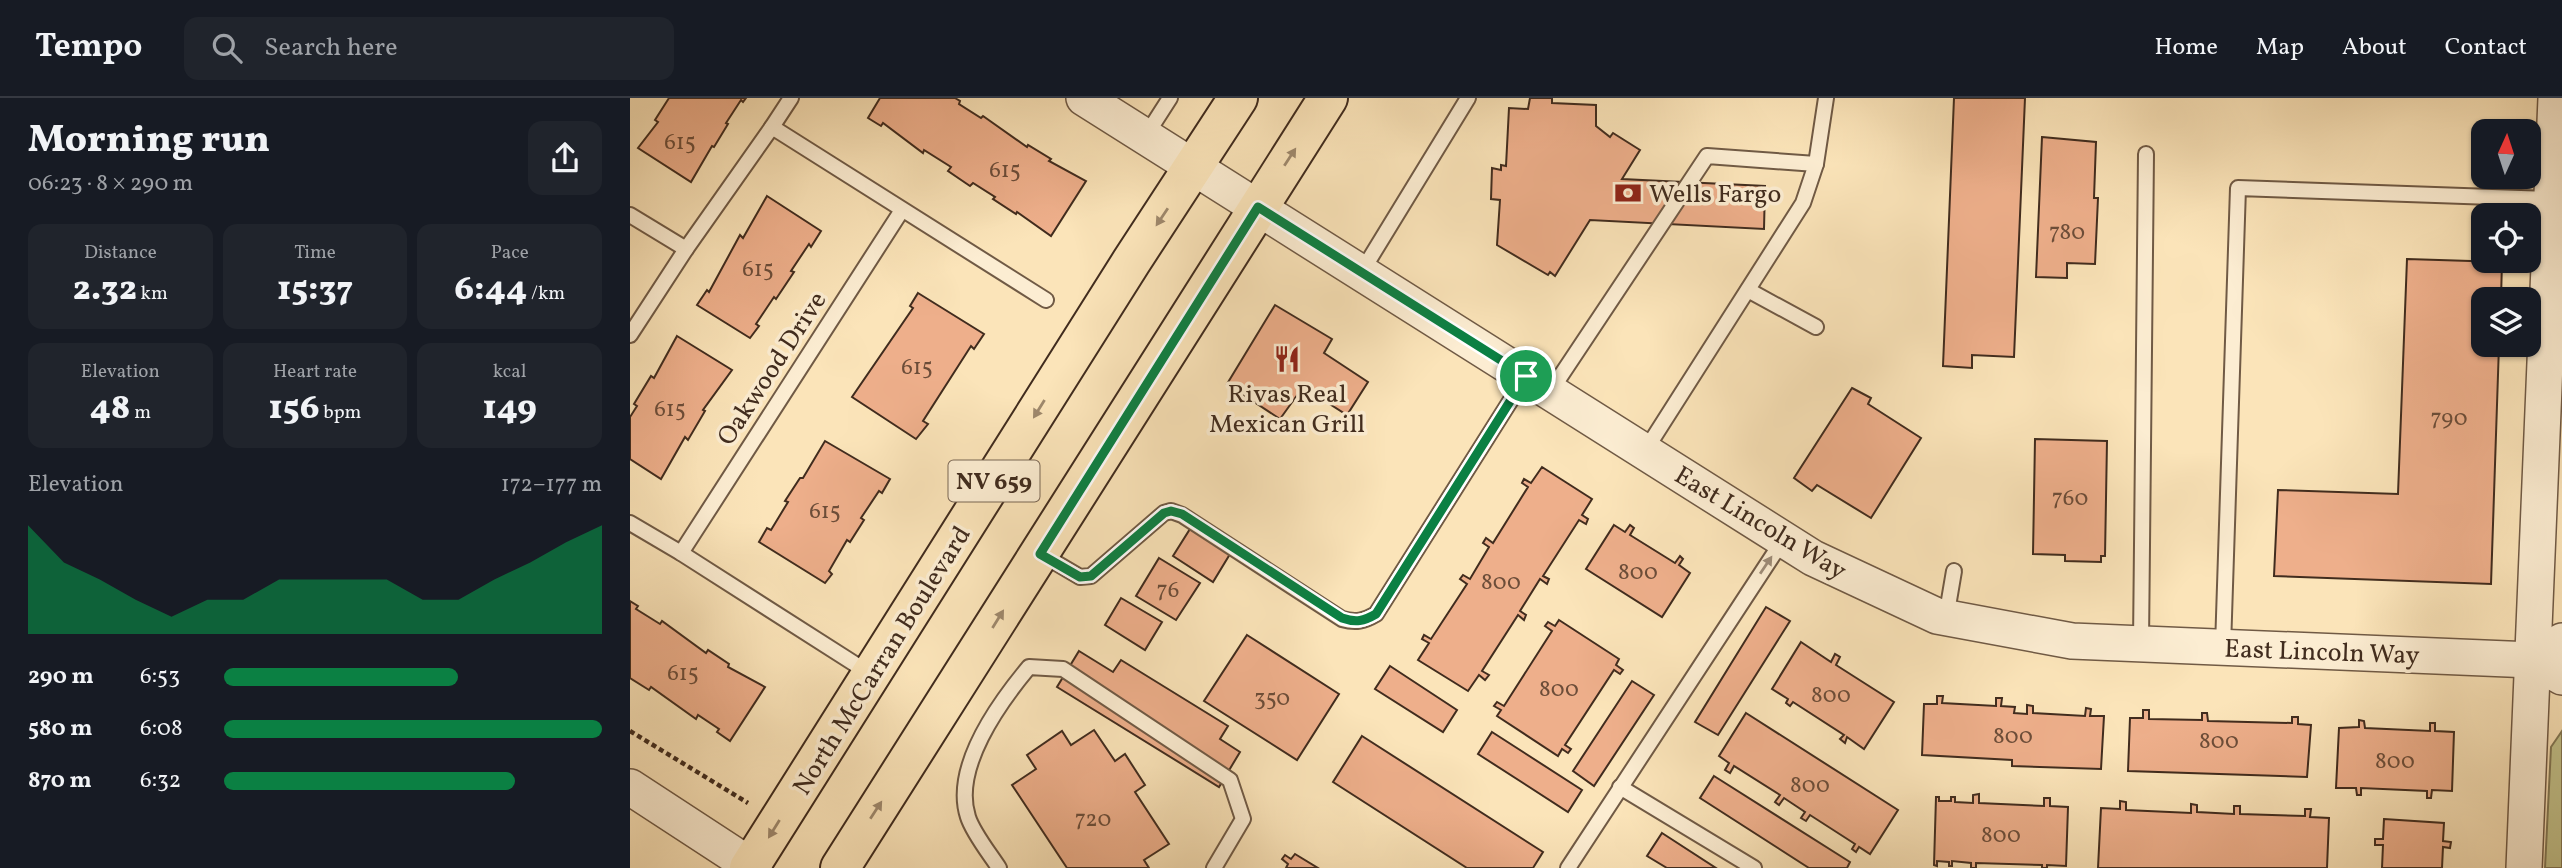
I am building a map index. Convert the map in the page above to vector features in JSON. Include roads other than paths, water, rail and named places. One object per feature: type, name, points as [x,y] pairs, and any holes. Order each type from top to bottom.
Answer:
[{"type":"main road","name":"North McCarran Boulevard","points":[[751,867],[1131,262],[1195,168],[1238,98]]},
{"type":"main road","name":"NV 659","points":[[840,868],[1328,98]]},
{"type":"street","name":"East Lincoln Way","points":[[1084,98],[1783,540],[1826,565],[1937,616],[2072,641],[2532,660],[2562,677]]},
{"type":"street","points":[[2524,868],[2556,98]]},
{"type":"street","points":[[2532,660],[2562,641]]},
{"type":"street","points":[[630,787],[751,867]]},
{"type":"lane","points":[[630,335],[685,249],[791,98]]},
{"type":"lane","points":[[1145,137],[1170,98]]},
{"type":"lane","points":[[1361,273],[1468,98]]},
{"type":"lane","points":[[1644,452],[1803,203],[1816,164],[1826,98]]},
{"type":"lane","points":[[772,127],[1046,300]]},
{"type":"lane","points":[[2141,644],[2146,154]]},
{"type":"lane","points":[[1040,554],[1080,577],[1091,576],[1164,513],[1171,511],[1182,514],[1342,618],[1353,622],[1366,620],[1376,614],[1538,384],[1707,156],[1816,164]]},
{"type":"lane","points":[[2223,647],[2238,188],[2552,199]]},
{"type":"lane","name":"Oakwood Drive","points":[[681,553],[902,210]]},
{"type":"lane","points":[[630,215],[685,249]]},
{"type":"lane","points":[[1748,290],[1816,327]]},
{"type":"lane","points":[[630,523],[871,675]]},
{"type":"lane","points":[[1567,868],[1783,540]]},
{"type":"lane","points":[[1946,618],[1954,571]]},
{"type":"lane","points":[[999,868],[968,818],[964,788],[984,731],[1012,687],[1029,667],[1063,669],[1230,780],[1243,819],[1214,868]]},
{"type":"lane","points":[[1620,787],[1754,868]]},
{"type":"place","name":"Wells Fargo","points":[[1628,193]]},
{"type":"place","name":"Rivas Real Mexican Grill","points":[[1287,359]]}]
